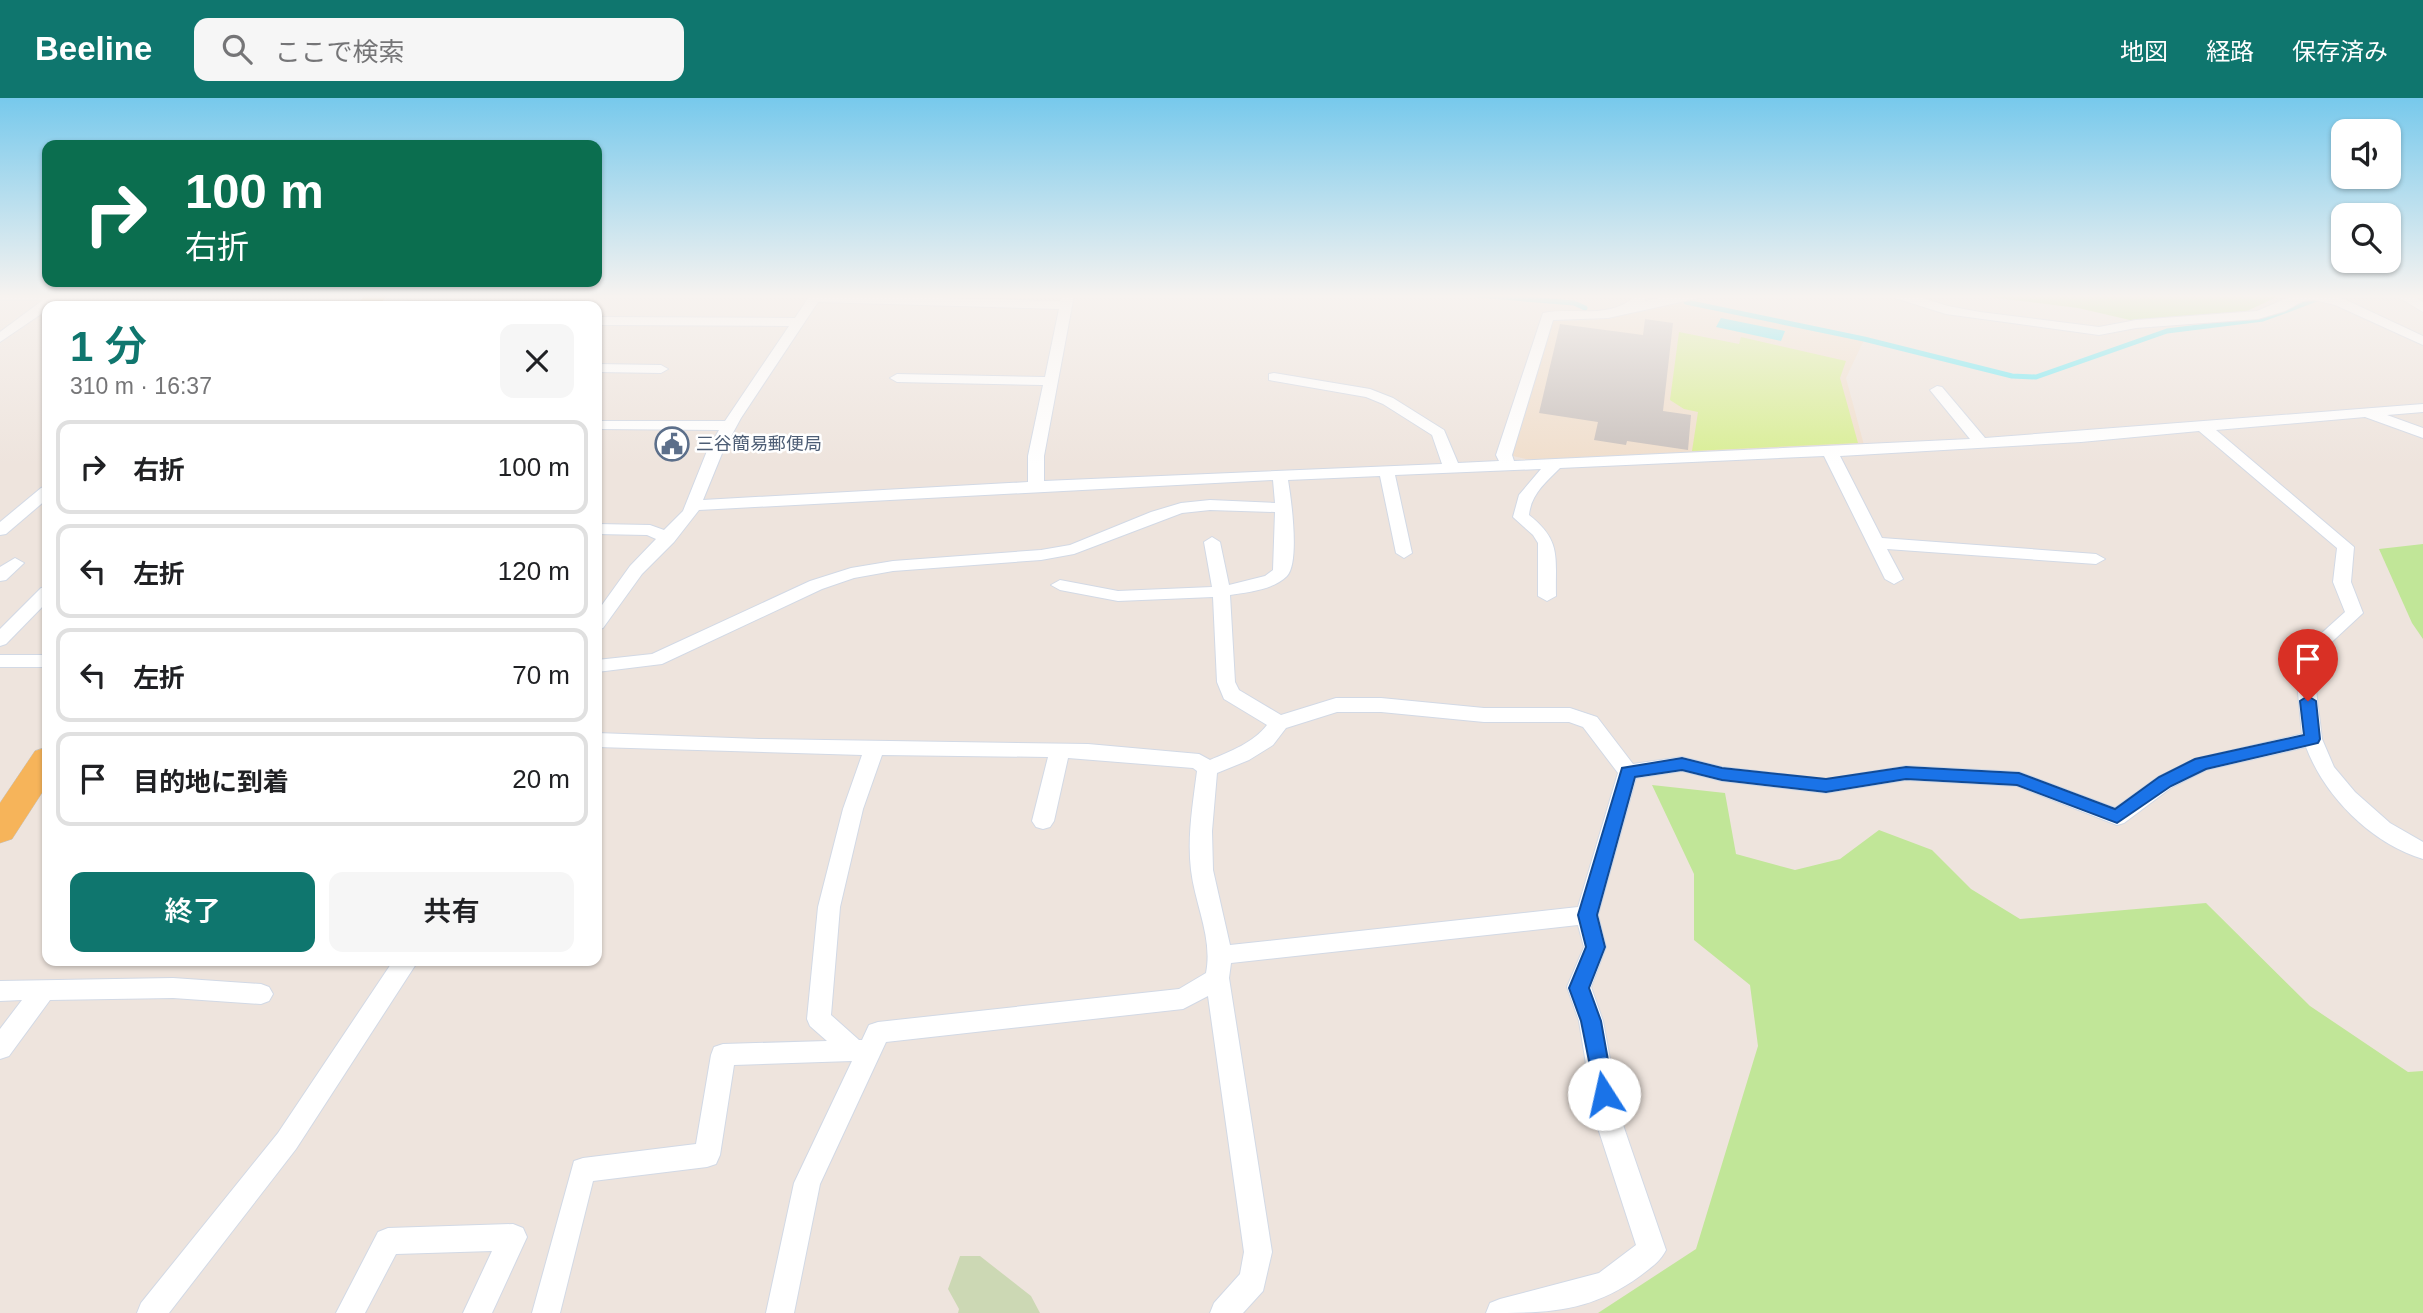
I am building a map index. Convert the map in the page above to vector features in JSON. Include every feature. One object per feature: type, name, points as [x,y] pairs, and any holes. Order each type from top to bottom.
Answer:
[{"type":"main road","points":[[0,831],[42,767]]},
{"type":"street","points":[[602,617],[636,570],[668,538],[695,505],[715,451],[779,352]]},
{"type":"street","points":[[1036,486],[1036,456],[1058,352]]},
{"type":"street","points":[[1509,467],[1504,454],[1537,352]]},
{"type":"street","points":[[602,368],[661,369]]},
{"type":"street","points":[[1274,377],[1370,393],[1388,401],[1439,433],[1452,469]]},
{"type":"street","points":[[897,378],[1052,381]]},
{"type":"street","points":[[1937,390],[1981,443]]},
{"type":"street","points":[[695,505],[1036,486],[1830,452],[2203,427],[2423,408]]},
{"type":"street","points":[[2366,413],[2423,433]]},
{"type":"street","points":[[602,425],[729,426]]},
{"type":"street","points":[[2203,427],[2346,547],[2342,582],[2354,613],[2313,649],[2306,682],[2312,739],[2328,774],[2365,816],[2406,843],[2423,850]]},
{"type":"street","points":[[1830,452],[1894,579]]},
{"type":"street","points":[[1547,596],[1546,542],[1540,532],[1521,517],[1521,509],[1524,499],[1554,465]]},
{"type":"street","points":[[1387,473],[1404,553]]},
{"type":"street","points":[[1060,584],[1115,596],[1190,595],[1255,586],[1277,576],[1282,570],[1282,521],[1285,508],[1280,477]]},
{"type":"street","points":[[0,530],[42,495]]},
{"type":"street","points":[[602,665],[655,660],[817,585],[851,573],[893,566],[1041,555],[1074,549],[1181,508],[1210,505],[1285,508]]},
{"type":"street","points":[[24,509],[42,509]]},
{"type":"street","points":[[602,529],[650,530],[668,538]]},
{"type":"street","points":[[1212,542],[1221,590],[1226,682],[1231,694],[1279,723]]},
{"type":"street","points":[[1876,544],[2096,559]]},
{"type":"street","points":[[0,576],[15,563]]},
{"type":"street","points":[[0,640],[42,599]]},
{"type":"street","points":[[0,661],[42,662]]},
{"type":"street","points":[[1207,769],[1242,755],[1266,740],[1279,723],[1336,705],[1381,705],[1483,715],[1570,715],[1590,722],[1628,772]]},
{"type":"street","points":[[1628,772],[1682,764],[1722,774],[1826,786],[1906,773],[2019,779],[2117,817],[2165,782],[2201,764],[2312,739]]},
{"type":"street","points":[[602,740],[1060,751],[1199,761],[1207,769]]},
{"type":"street","points":[[862,1050],[819,1019],[829,907],[853,809],[874,748]]},
{"type":"street","points":[[1043,821],[1060,751]]},
{"type":"street","points":[[1207,769],[1201,831],[1202,870],[1219,966],[1258,1252],[1253,1281],[1224,1313]]},
{"type":"street","points":[[1500,1313],[1606,1285],[1652,1250],[1608,1119],[1591,1021],[1579,988],[1595,947],[1587,915],[1628,772]]},
{"type":"street","points":[[780,1313],[807,1183],[862,1050],[878,1032],[1183,999],[1219,966],[1587,915]]},
{"type":"street","points":[[151,1313],[288,1141],[403,966]]},
{"type":"street","points":[[0,991],[173,988],[261,994]]},
{"type":"street","points":[[0,1048],[44,990]]},
{"type":"street","points":[[546,1313],[583,1170],[707,1155],[723,1055],[862,1050]]},
{"type":"street","points":[[350,1313],[388,1241],[513,1237],[477,1313]]},
{"type":"shaded area","points":[[1543,352],[1858,352],[1846,378],[1864,445],[1534,461],[1509,455]]},
{"type":"green space","points":[[1676,352],[1805,352],[1846,361],[1840,378],[1858,443],[1692,451],[1698,412],[1684,409],[1670,400]]},
{"type":"green space","points":[[2423,544],[2423,639],[2412,623],[2379,549]]},
{"type":"green space","points":[[1652,785],[1725,793],[1736,854],[1795,870],[1840,859],[1879,830],[1932,850],[1971,889],[2020,919],[2206,903],[2310,1006],[2408,1072],[2423,1071],[2423,1313],[1598,1313],[1696,1249],[1758,1046],[1750,985],[1694,940],[1694,874]]},
{"type":"green space","points":[[960,1256],[980,1256],[1031,1296],[1040,1313],[958,1313],[959,1309],[948,1289]]},
{"type":"building","points":[[1553,352],[1670,352],[1663,411],[1691,415],[1688,450],[1627,441],[1626,445],[1594,440],[1598,422],[1539,413]]},
{"type":"waterway","points":[[1915,352],[2012,376],[2036,377],[2108,352]]},
{"type":"place","name":"三谷簡易郵便局","points":[[672,444]]},
{"type":"route","points":[[1604,1094],[1591,1021],[1579,988],[1595,947],[1587,915],[1628,772],[1682,764],[1722,774],[1826,786],[1906,773],[2019,779],[2117,817],[2165,782],[2201,764],[2312,739],[2308,701]]}]
